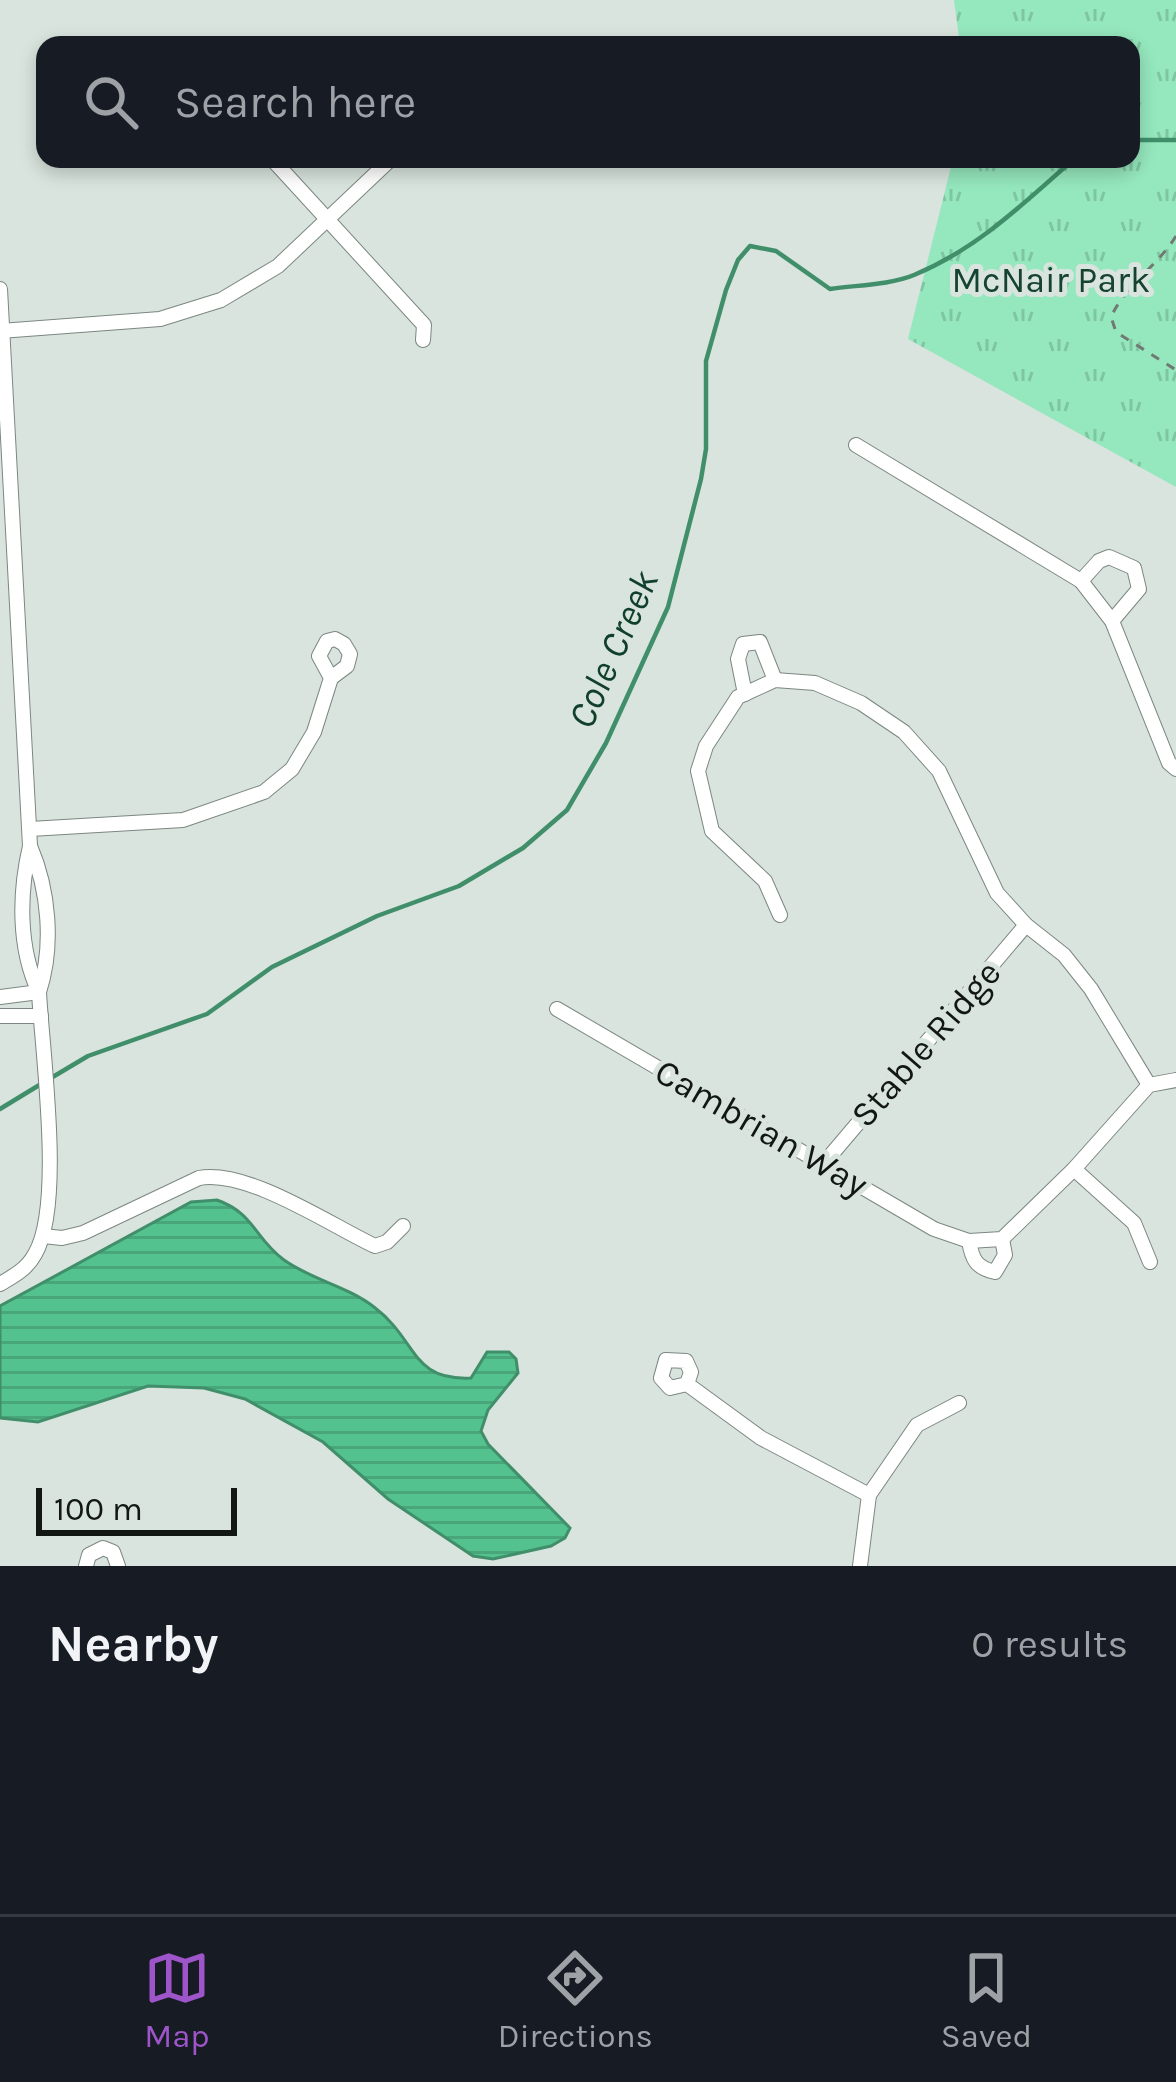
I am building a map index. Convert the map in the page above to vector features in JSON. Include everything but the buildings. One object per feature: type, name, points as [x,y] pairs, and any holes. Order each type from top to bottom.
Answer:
[{"type":"street","points":[[281,168],[424,325],[423,340]]},
{"type":"street","points":[[1,331],[160,319],[221,300],[278,266],[381,168]]},
{"type":"street","points":[[0,289],[30,829],[22,902],[30,972],[39,992]]},
{"type":"street","points":[[856,445],[1081,581],[1112,621],[1169,763],[1176,769]]},
{"type":"street","points":[[1081,581],[1109,557],[1134,568],[1139,589],[1112,621]]},
{"type":"street","points":[[745,694],[738,659],[743,644],[760,642],[775,680]]},
{"type":"street","points":[[30,829],[183,820],[264,792],[292,769],[314,732],[331,678]]},
{"type":"street","points":[[780,915],[765,881],[725,845],[705,813],[698,771],[706,746],[727,712],[745,694],[775,680],[815,683],[861,704],[904,732],[939,771],[997,893],[1026,925],[1064,955],[1091,989],[1149,1085],[1176,1080]]},
{"type":"street","points":[[0,1284],[22,1271],[43,1236],[47,1140],[39,992],[46,970],[47,918],[41,871],[30,846]]},
{"type":"street","name":"Stable Ridge","points":[[825,1162],[1026,925]]},
{"type":"street","points":[[0,997],[39,992]]},
{"type":"street","name":"Cambrian Way","points":[[557,1009],[934,1229],[969,1241],[1002,1239],[1149,1085]]},
{"type":"street","points":[[0,1016],[40,1016]]},
{"type":"street","points":[[1074,1168],[1134,1223],[1150,1262]]},
{"type":"street","points":[[43,1236],[83,1234],[199,1178],[216,1175],[276,1197],[375,1246],[387,1242],[403,1226]]},
{"type":"street","name":"Cambrian Way","points":[[969,1241],[972,1258],[980,1268],[995,1272],[1005,1255],[1002,1239]]},
{"type":"street","points":[[687,1384],[761,1438],[869,1495]]},
{"type":"street","points":[[860,1566],[869,1495],[917,1425],[959,1403]]},
{"type":"street","points":[[86,1566],[89,1555],[103,1548],[113,1552],[118,1566]]},
{"type":"path","points":[[1176,236],[1156,267],[1118,300],[1111,317],[1117,332],[1176,370]]},
{"type":"green space","name":"McNair Park","points":[[954,0],[1176,0],[1176,487],[908,339],[951,168],[1140,168],[1140,36],[959,36]]},
{"type":"shaded area","points":[[217,1200],[247,1219],[284,1260],[374,1307],[436,1373],[471,1378],[487,1352],[509,1352],[516,1359],[518,1373],[488,1410],[481,1431],[488,1444],[570,1528],[565,1538],[551,1546],[493,1559],[473,1556],[388,1499],[323,1442],[245,1399],[204,1388],[148,1386],[38,1422],[0,1418],[0,1306],[191,1202]]},
{"type":"waterway","name":"Cole Creek","points":[[1140,140],[1176,140]]},
{"type":"waterway","name":"Cole Creek","points":[[51,1078],[88,1056],[207,1014],[272,967],[377,916],[459,886],[523,848],[567,810],[606,743],[668,607],[706,449],[706,361],[726,290],[738,260],[750,246],[776,251],[830,289],[905,278],[979,238],[1064,168]]},
{"type":"waterway","name":"Cole Creek","points":[[0,1109],[41,1084]]}]
